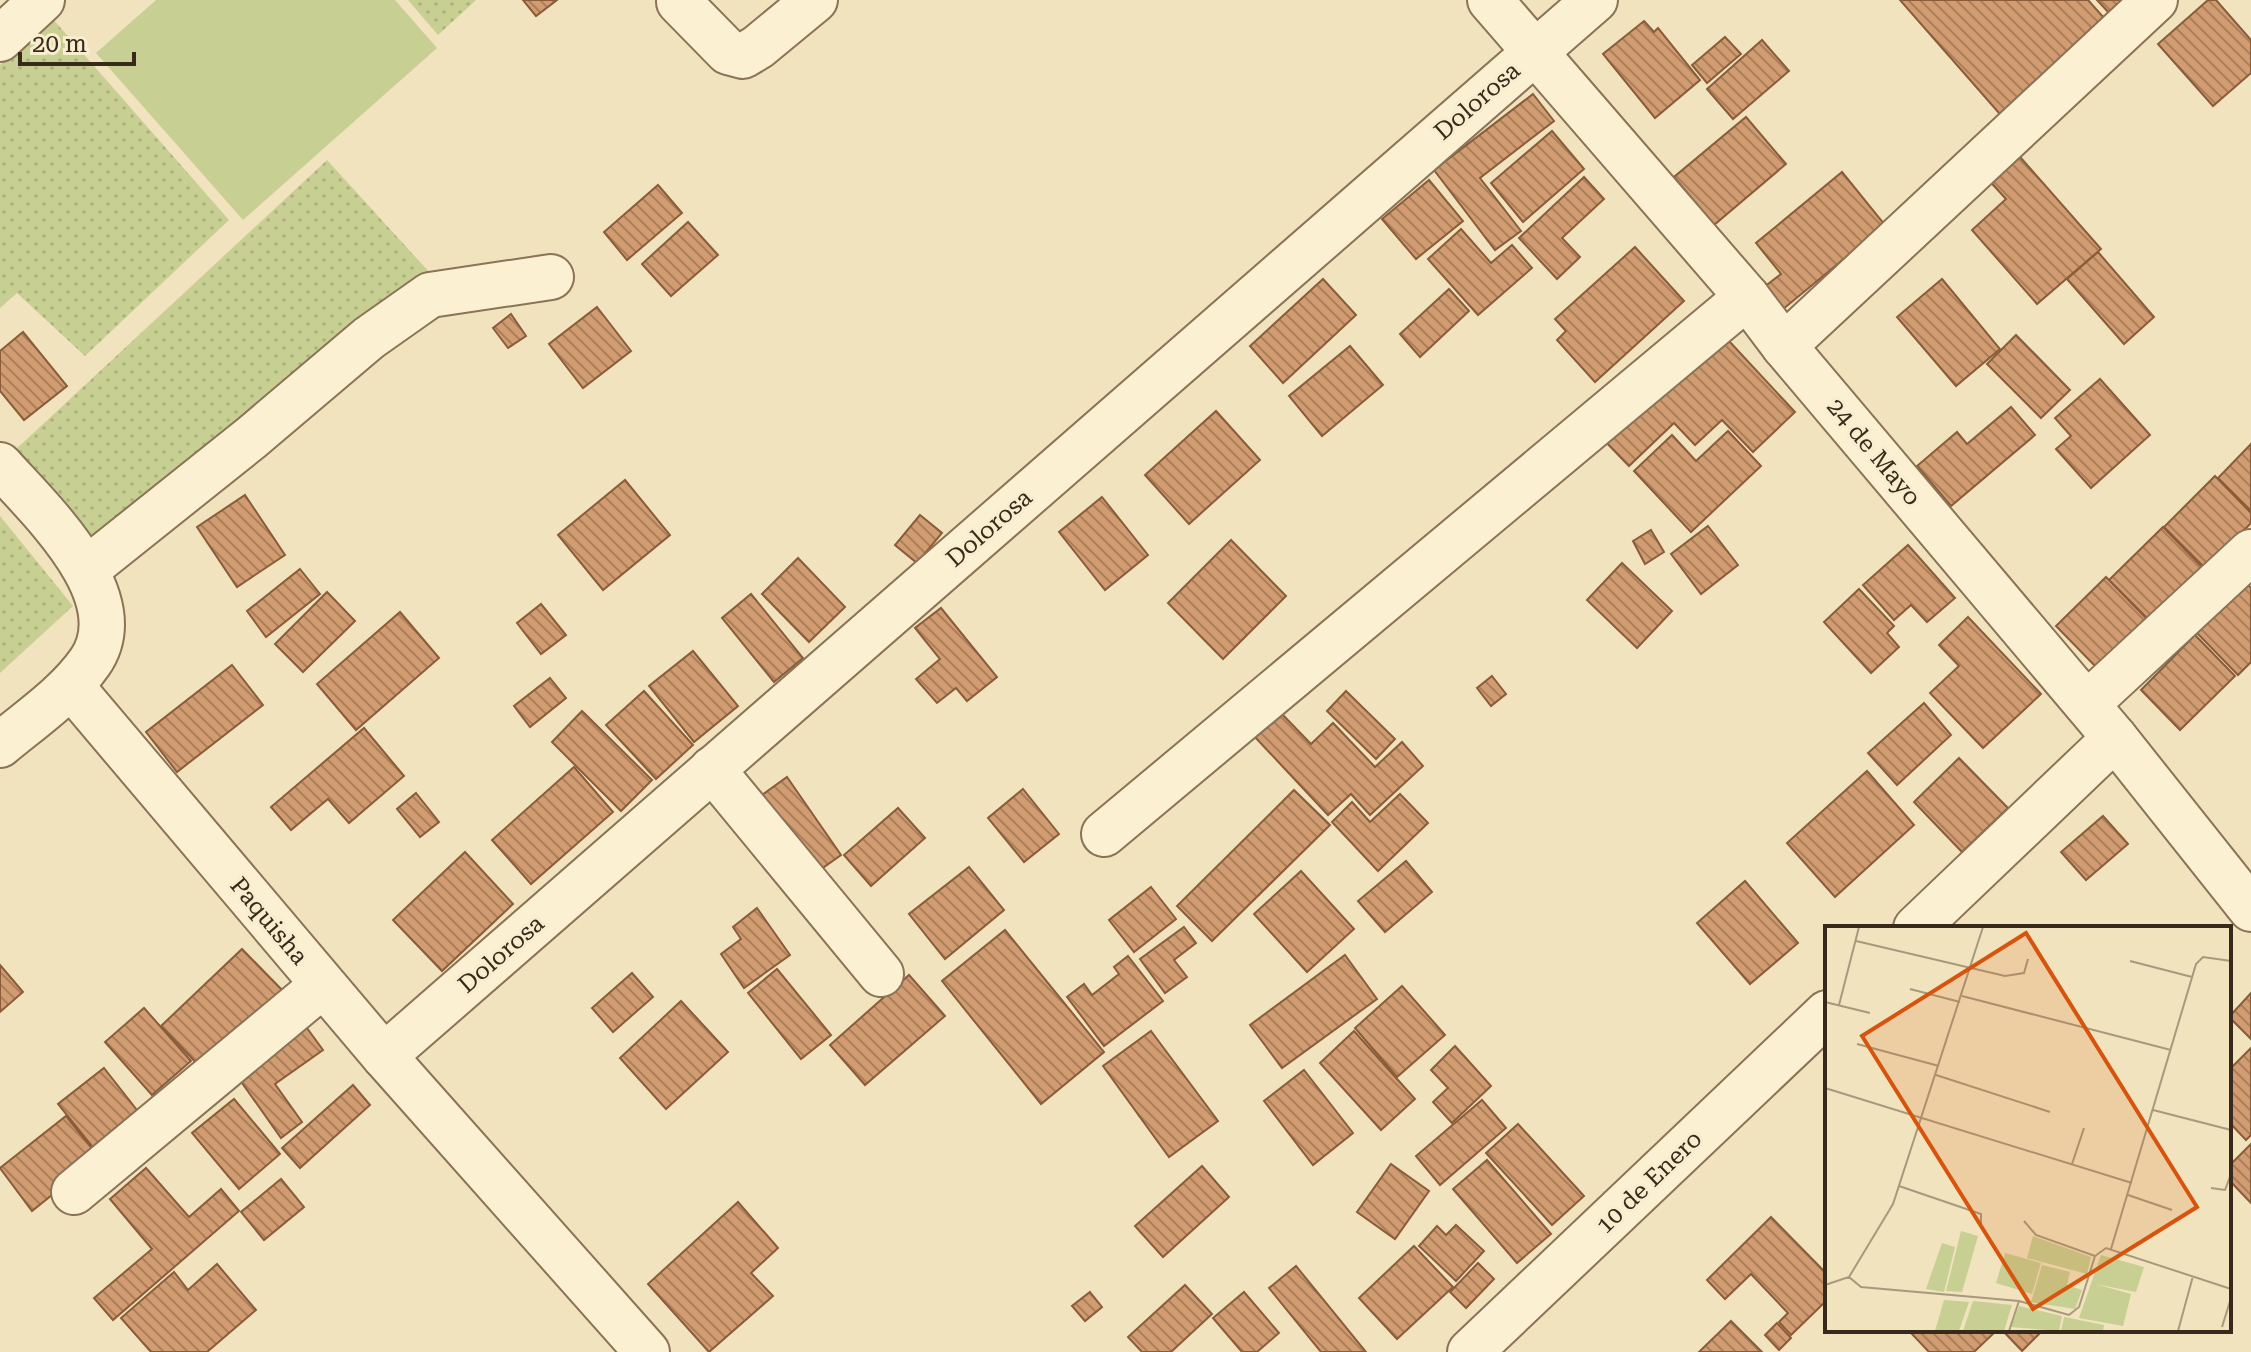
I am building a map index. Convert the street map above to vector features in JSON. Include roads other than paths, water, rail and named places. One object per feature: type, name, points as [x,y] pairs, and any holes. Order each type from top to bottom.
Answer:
[{"type":"street","points":[[0,39],[42,0]]},
{"type":"street","points":[[679,2],[728,52],[743,56],[815,0]]},
{"type":"street","name":"24 de Mayo","points":[[1490,0],[1747,297],[1784,346],[2087,704],[2244,911]]},
{"type":"street","name":"Dolorosa","points":[[384,1056],[1595,0]]},
{"type":"street","points":[[1784,346],[2155,0]]},
{"type":"street","points":[[87,569],[251,438],[369,338],[430,295],[551,277]]},
{"type":"street","points":[[1104,834],[1747,297]]},
{"type":"street","points":[[0,465],[87,569],[102,608],[102,633],[92,659],[71,686],[0,745]]},
{"type":"street","points":[[2087,704],[2251,552]]},
{"type":"street","name":"Paquisha","points":[[71,686],[384,1056],[647,1352]]},
{"type":"street","points":[[1918,926],[2115,738]]},
{"type":"street","points":[[712,769],[881,974]]},
{"type":"street","points":[[74,1192],[323,985]]},
{"type":"street","name":"10 de Enero","points":[[1470,1352],[1825,1015]]}]
